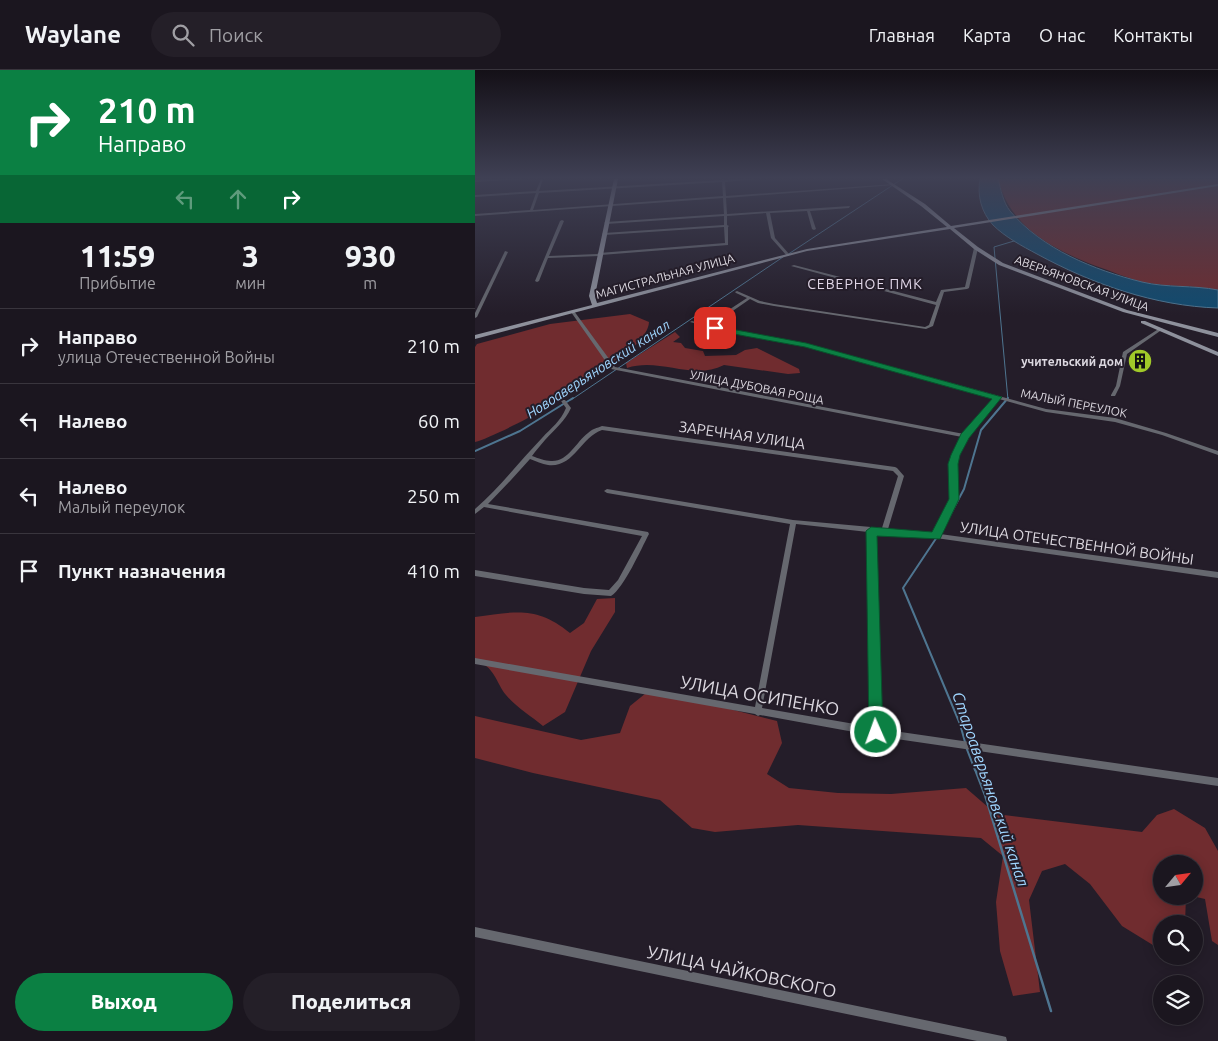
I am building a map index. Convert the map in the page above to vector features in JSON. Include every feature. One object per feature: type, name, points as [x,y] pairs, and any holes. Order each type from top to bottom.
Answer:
[{"type":"street","points":[[537,282],[561,224]]},
{"type":"street","points":[[595,306],[592,296],[606,224]]},
{"type":"street","points":[[770,224],[773,238],[788,254]]},
{"type":"street","points":[[813,224],[814,229]]},
{"type":"street","name":"АВЕРЬЯНОВСКАЯ УЛИЦА","points":[[945,224],[976,248],[1001,264],[1107,305],[1163,322],[1218,335]]},
{"type":"street","name":"МАГИСТРАЛЬНАЯ УЛИЦА","points":[[475,337],[788,254],[966,224]]},
{"type":"street","points":[[549,257],[599,255],[727,244],[727,226],[604,234]]},
{"type":"street","points":[[737,292],[774,306],[925,328],[931,326],[937,304],[944,290],[967,288],[976,248]]},
{"type":"street","points":[[475,317],[506,252]]},
{"type":"street","points":[[793,266],[937,304]]},
{"type":"street","points":[[715,328],[722,316],[749,298]]},
{"type":"street","points":[[1107,305],[1218,354]]},
{"type":"street","name":"УЛИЦА ДУБОВАЯ РОЩА","points":[[573,312],[613,368],[965,436]]},
{"type":"street","name":"МАЛЫЙ ПЕРЕУЛОК","points":[[692,322],[806,345],[1046,410],[1115,420],[1164,434],[1218,453]]},
{"type":"street","points":[[1113,395],[1118,386],[1125,353],[1161,329]]},
{"type":"street","points":[[936,536],[954,499],[953,464],[965,436],[998,397]]},
{"type":"street","points":[[475,512],[501,491],[567,412],[569,408],[563,401]]},
{"type":"street","name":"ЗАРЕЧНАЯ УЛИЦА","points":[[530,457],[551,463],[564,460],[591,431],[602,428],[895,470],[901,476],[884,532]]},
{"type":"street","name":"УЛИЦА ОТЕЧЕСТВЕННОЙ ВОЙНЫ","points":[[607,491],[793,522],[936,536],[1218,575]]},
{"type":"street","points":[[475,572],[584,591],[611,593],[620,582],[646,534],[483,505]]},
{"type":"street","points":[[758,712],[793,522]]},
{"type":"street","points":[[871,531],[876,732]]},
{"type":"street","name":"УЛИЦА ОСИПЕНКО","points":[[475,661],[876,732],[1218,782]]},
{"type":"street","name":"УЛИЦА ЧАЙКОВСКОГО","points":[[475,932],[1002,1041]]},
{"type":"shaded area","points":[[1024,224],[1218,224],[1218,290],[1161,285],[1131,279],[1064,252],[1035,234]]},
{"type":"shaded area","points":[[630,314],[649,322],[643,337],[626,354],[602,373],[545,409],[475,442],[475,347],[477,344],[550,324]]},
{"type":"shaded area","points":[[675,332],[680,337],[673,342],[681,343],[685,348],[703,351],[705,356],[736,355],[745,350],[757,348],[799,369],[800,373],[788,374],[724,365],[700,371],[652,365],[639,365],[627,368],[626,363]]},
{"type":"shaded area","points":[[615,598],[615,612],[591,651],[565,712],[543,726],[510,699],[491,670],[475,662],[475,617],[514,612],[536,614],[558,624],[570,633],[584,623],[597,599]]},
{"type":"shaded area","points":[[651,689],[777,721],[782,743],[767,774],[789,788],[838,793],[891,794],[966,788],[996,814],[1142,832],[1157,815],[1174,809],[1205,828],[1218,851],[1218,945],[1212,941],[1205,899],[1203,899],[1203,855],[1153,855],[1153,905],[1186,905],[1185,915],[1153,915],[1153,945],[1122,926],[1090,884],[1065,864],[1042,871],[1029,900],[1040,992],[1013,996],[1000,951],[996,902],[1003,856],[981,838],[798,825],[715,832],[692,828],[660,800],[533,773],[475,758],[475,716],[581,740],[620,733],[630,706]]},
{"type":"water","points":[[1023,224],[1053,247],[1070,256],[1124,277],[1161,285],[1218,290],[1218,308],[1171,303],[1125,292],[1102,284],[1031,251],[993,225]]},
{"type":"building","name":"учительский дом","points":[[1134,354],[1153,361],[1147,369],[1127,362]]},
{"type":"waterway","name":"Новоаверьяновский канал","points":[[787,255],[833,224]]},
{"type":"waterway","name":"Староаверьяновский канал","points":[[1008,398],[994,247],[1014,241]]},
{"type":"waterway","name":"Новоаверьяновский канал","points":[[571,400],[783,257]]},
{"type":"waterway","name":"Новоаверьяновский канал","points":[[475,451],[520,431],[573,398]]},
{"type":"waterway","name":"Староаверьяновский канал","points":[[940,534],[964,489],[981,430],[1008,398]]},
{"type":"waterway","name":"Староаверьяновский канал","points":[[937,537],[903,588],[960,724],[965,742]]},
{"type":"waterway","name":"Староаверьяновский канал","points":[[966,747],[975,770]]},
{"type":"waterway","name":"Староаверьяновский канал","points":[[975,769],[985,795],[1051,1011]]},
{"type":"place","name":"учительский дом","points":[[1140,361]]},
{"type":"district","name":"СЕВЕРНОЕ ПМК","points":[[865,284]]},
{"type":"route","points":[[715,328],[806,345],[998,397],[965,436],[955,455],[953,464],[954,499],[936,536],[871,531],[871,600],[876,732]]}]
